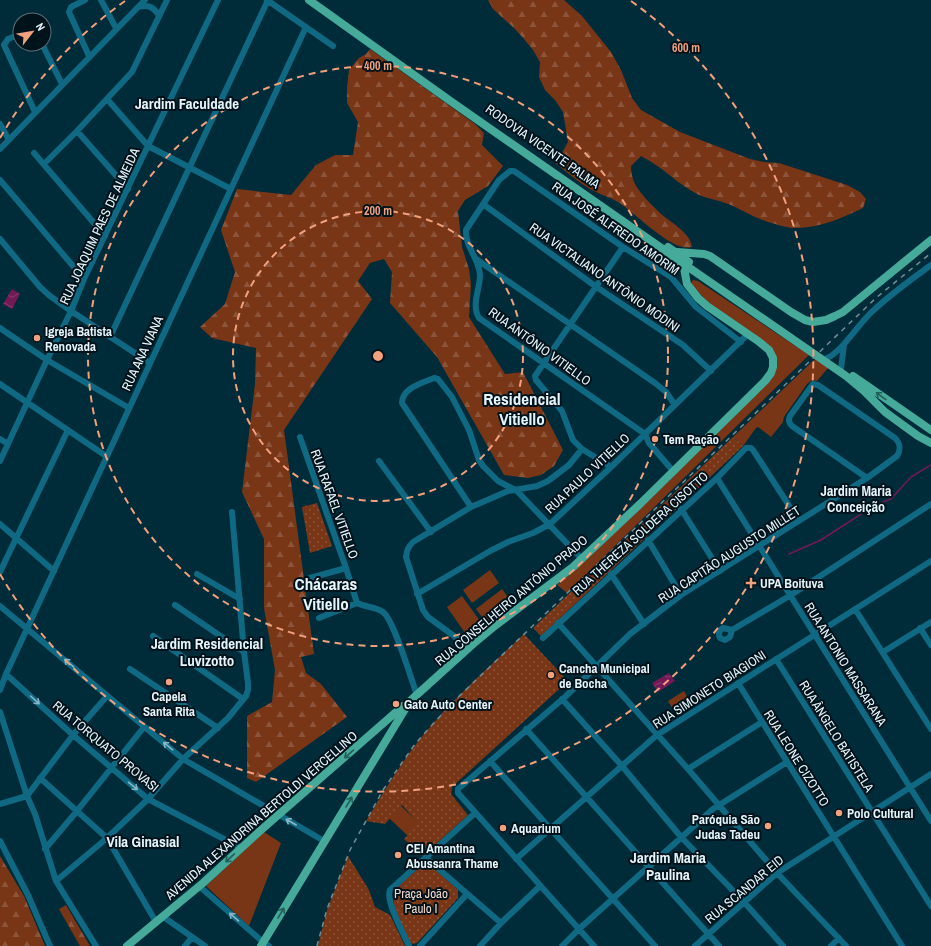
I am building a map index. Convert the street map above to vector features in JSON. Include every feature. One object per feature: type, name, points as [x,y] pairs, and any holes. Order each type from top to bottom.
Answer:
[{"type":"main road","name":"RODOVIA VICENTE PALMA","points":[[311,0],[499,129],[671,252],[824,358]]},
{"type":"main road","points":[[671,252],[704,254],[718,261],[791,312],[805,320],[819,322],[843,312],[931,240]]},
{"type":"main road","points":[[671,252],[684,268],[687,284]]},
{"type":"main road","points":[[687,284],[689,274],[694,268],[696,259],[700,254]]},
{"type":"main road","name":"RUA CONSELHEIRO ANTÔNIO PRADO","points":[[264,945],[324,841],[413,698],[469,647],[496,625],[542,592],[582,559],[770,375],[773,367],[773,360],[772,355],[766,347],[703,303],[687,284]]},
{"type":"main road","points":[[824,358],[864,391],[885,412],[918,436],[931,443]]},
{"type":"main road","points":[[824,358],[931,430]]},
{"type":"main road","points":[[907,428],[913,429],[916,426],[913,418]]},
{"type":"main road","name":"AVENIDA ALEXANDRINA BERTOLDI VERCELLINO","points":[[128,946],[199,886],[413,698]]},
{"type":"main road","points":[[386,722],[391,723],[394,727]]},
{"type":"street","points":[[85,0],[71,7],[69,12],[89,56]]},
{"type":"street","points":[[101,0],[116,28]]},
{"type":"street","points":[[0,149],[144,0]]},
{"type":"street","points":[[44,164],[132,72],[167,0]]},
{"type":"street","name":"RUA JOAQUIM PAES DE ALMEIDA","points":[[0,461],[71,311],[84,279],[218,0]]},
{"type":"street","points":[[110,337],[268,0],[333,46]]},
{"type":"street","points":[[138,7],[146,5],[151,7],[160,15]]},
{"type":"street","name":"RUA ANA VIANA","points":[[0,690],[106,456],[306,27]]},
{"type":"street","points":[[12,38],[5,42],[5,48],[35,112]]},
{"type":"street","points":[[46,52],[62,84]]},
{"type":"street","points":[[107,99],[148,146],[231,189]]},
{"type":"street","points":[[0,124],[9,140]]},
{"type":"street","points":[[77,131],[128,189]]},
{"type":"street","points":[[34,152],[105,236]]},
{"type":"street","name":"RUA ANTÔNIO VITIELLO","points":[[510,171],[499,180],[466,230],[468,244],[476,258],[480,275],[476,314],[479,318],[645,434],[649,443],[673,471]]},
{"type":"street","name":"RUA JOSÉ ALFREDO AMORIM","points":[[510,171],[518,173],[623,247],[671,277],[696,307],[741,342]]},
{"type":"street","points":[[0,180],[84,279]]},
{"type":"street","name":"RUA VICTALIANO ANTÔNIO MODINI","points":[[483,204],[595,286],[683,345],[711,371]]},
{"type":"street","points":[[0,240],[40,287],[71,311],[150,363]]},
{"type":"street","points":[[611,468],[582,449],[573,440],[562,411],[536,380],[535,376],[623,247]]},
{"type":"street","points":[[476,258],[655,383],[666,392],[675,405]]},
{"type":"street","points":[[824,358],[836,354],[874,309],[931,265]]},
{"type":"street","points":[[0,328],[47,360],[129,408]]},
{"type":"street","name":"RUA PAULO VITIELLO","points":[[417,594],[490,551],[508,542],[533,533],[550,524],[611,468],[748,334]]},
{"type":"street","points":[[842,369],[844,343]]},
{"type":"street","points":[[471,507],[403,405],[402,400],[410,388],[433,378],[438,379],[452,397],[463,417],[483,466],[498,481],[517,491],[582,559]]},
{"type":"street","points":[[0,384],[106,456]]},
{"type":"street","name":"RUA CAPITÃO AUGUSTO MILLET","points":[[475,813],[458,793],[459,788],[562,699],[630,634],[681,595],[867,478],[898,455],[899,445],[895,438],[818,385],[814,384],[810,386],[790,416],[789,422],[792,426],[867,478]]},
{"type":"street","points":[[0,572],[68,430]]},
{"type":"street","name":"RUA RAFAEL VITIELLO","points":[[300,436],[357,603]]},
{"type":"street","points":[[0,439],[8,444]]},
{"type":"street","name":"RUA THEREZA SOLDERA CISOTTO","points":[[543,638],[717,478],[745,449],[750,448],[753,450],[799,521]]},
{"type":"street","points":[[469,647],[428,617],[423,610],[406,558],[407,550],[414,542],[471,507],[508,491],[517,491],[537,486],[548,481],[569,465],[582,449]]},
{"type":"street","points":[[380,461],[431,532]]},
{"type":"street","name":"RUA ANTONIO MASSARANA","points":[[717,478],[931,821]]},
{"type":"street","points":[[732,630],[791,595],[931,504]]},
{"type":"street","points":[[681,510],[720,571]]},
{"type":"street","points":[[56,881],[107,838],[148,799],[184,759],[218,728],[244,699],[248,690],[247,669],[244,652],[232,512]]},
{"type":"street","points":[[0,524],[54,571]]},
{"type":"street","points":[[648,540],[681,595]]},
{"type":"street","name":"RUA SIMONETO BIAGIONI","points":[[516,859],[657,735],[931,561]]},
{"type":"street","points":[[310,578],[346,568]]},
{"type":"street","points":[[197,574],[240,599]]},
{"type":"street","points":[[611,574],[644,624]]},
{"type":"street","points":[[319,618],[357,603],[380,611],[388,617],[393,628],[413,698]]},
{"type":"street","points":[[175,605],[244,652]]},
{"type":"street","points":[[0,606],[184,759],[324,841]]},
{"type":"street","points":[[855,609],[931,729]]},
{"type":"street","points":[[883,652],[931,622]]},
{"type":"street","points":[[558,623],[688,769],[777,873],[846,946]]},
{"type":"street","points":[[920,628],[931,645]]},
{"type":"street","points":[[153,636],[244,699]]},
{"type":"street","name":"RUA ÂNGELO BATISTELA","points":[[776,659],[931,906]]},
{"type":"street","points":[[130,669],[218,728]]},
{"type":"street","name":"RUA TORQUATO PROVASI","points":[[6,674],[148,799],[241,848]]},
{"type":"street","name":"RUA LEONE CIZOTTO","points":[[738,683],[902,946]]},
{"type":"street","points":[[0,804],[27,796],[74,735],[107,696]]},
{"type":"street","points":[[562,699],[682,836],[783,946]]},
{"type":"street","points":[[0,712],[56,881],[96,946]]},
{"type":"street","points":[[688,769],[762,722]]},
{"type":"street","points":[[45,849],[78,811],[144,727]]},
{"type":"street","points":[[526,729],[719,946]]},
{"type":"street","points":[[490,761],[655,946]]},
{"type":"street","points":[[562,946],[648,866],[718,805],[787,762]]},
{"type":"street","name":"RUA SCANDAR EID","points":[[695,946],[777,873],[931,774]]},
{"type":"street","points":[[40,778],[107,838],[159,919],[205,946]]},
{"type":"street","points":[[409,946],[388,897],[391,888],[475,813],[594,946]]},
{"type":"street","points":[[0,841],[28,895],[50,946]]},
{"type":"street","points":[[426,858],[501,923]]},
{"type":"street","points":[[199,886],[264,945]]},
{"type":"street","points":[[480,946],[501,923],[540,886]]},
{"type":"street","points":[[420,946],[467,894]]},
{"type":"street","points":[[185,946],[192,937]]},
{"type":"street","points":[[830,946],[839,938]]},
{"type":"green space","points":[[488,0],[564,0],[582,16],[611,52],[621,70],[632,98],[641,110],[680,132],[750,159],[779,163],[847,185],[860,192],[866,199],[863,208],[839,219],[805,228],[781,226],[757,218],[725,203],[706,198],[691,191],[649,160],[641,156],[631,166],[636,186],[642,195],[660,213],[684,232],[691,242],[692,247],[684,247],[674,244],[618,202],[593,191],[548,157],[551,149],[562,153],[568,142],[563,112],[555,100],[545,90],[539,77],[540,62],[533,50],[514,28],[493,9]]},
{"type":"green space","points":[[370,49],[475,124],[484,133],[482,145],[503,166],[488,186],[465,200],[458,211],[462,247],[469,269],[471,284],[469,317],[505,374],[523,372],[563,450],[554,466],[541,475],[528,478],[504,475],[437,357],[390,303],[392,272],[384,259],[370,263],[358,281],[372,299],[284,430],[314,654],[301,657],[306,673],[321,684],[347,717],[256,782],[247,778],[247,716],[272,702],[275,670],[264,608],[264,539],[242,492],[255,384],[256,348],[212,338],[200,327],[225,304],[235,272],[221,230],[237,189],[291,195],[316,165],[335,155],[353,155],[358,122],[347,103],[349,70],[359,58],[366,54]]},
{"type":"green space","points":[[693,280],[698,281],[809,355],[567,593],[557,585],[771,379],[776,358],[710,304],[691,285]]},
{"type":"green space","points":[[816,358],[829,367],[817,381],[812,380],[807,384],[784,417],[783,422],[771,437],[758,427],[743,446],[733,437]]},
{"type":"green space","points":[[733,437],[743,446],[541,636],[533,628]]},
{"type":"green space","points":[[317,503],[332,546],[310,553],[302,507]]},
{"type":"green space","points":[[490,570],[499,583],[472,603],[463,590]]},
{"type":"green space","points":[[502,589],[514,605],[488,625],[476,609]]},
{"type":"green space","points":[[462,596],[480,621],[465,633],[447,607]]},
{"type":"green space","points":[[524,634],[568,681],[452,787],[451,794],[468,815],[423,856],[404,839],[419,824],[402,805],[385,824],[366,821],[386,787],[424,734],[485,670]]},
{"type":"green space","points":[[684,691],[689,700],[673,709],[668,701]]},
{"type":"green space","points":[[401,806],[420,824],[408,836],[389,818]]},
{"type":"green space","points":[[264,832],[281,843],[249,926],[206,886]]},
{"type":"green space","points":[[0,856],[24,896],[45,946],[0,946]]},
{"type":"green space","points":[[348,856],[369,890],[375,907],[390,915],[405,946],[318,946],[327,910]]},
{"type":"green space","name":"Praça João Paulo I","points":[[425,864],[430,865],[458,890],[458,898],[417,943],[412,944],[395,909],[394,895],[401,884]]},
{"type":"green space","points":[[66,905],[90,946],[80,946],[59,909]]},
{"type":"water","points":[[12,289],[20,294],[12,309],[3,304]]},
{"type":"water","points":[[669,673],[675,681],[658,692],[652,683]]},
{"type":"waterway","points":[[789,554],[821,540],[875,505],[891,499],[911,477],[931,465]]},
{"type":"railway","points":[[317,946],[327,909],[350,850],[383,790],[415,744],[452,703],[877,297],[931,253]]},
{"type":"place","name":"Igreja Batista Renovada","points":[[37,338]]},
{"type":"place","name":"Tem Ração","points":[[655,439]]},
{"type":"place","name":"UPA Boituva","points":[[751,583]]},
{"type":"place","name":"Cancha Municipal de Bocha","points":[[551,675]]},
{"type":"place","name":"Capela Santa Rita","points":[[169,682]]},
{"type":"place","name":"Gato Auto Center","points":[[396,704]]},
{"type":"place","name":"Polo Cultural","points":[[839,813]]},
{"type":"place","name":"Paróquia São Judas Tadeu","points":[[768,826]]},
{"type":"place","name":"Aquarium","points":[[503,828]]},
{"type":"place","name":"CEI Amantina Abussanra Thame","points":[[398,855]]},
{"type":"district","name":"Jardim Faculdade","points":[[187,104]]},
{"type":"district","name":"Residencial Vitiello","points":[[522,409]]},
{"type":"district","name":"Jardim Maria Conceição","points":[[856,500]]},
{"type":"district","name":"Chácaras Vitiello","points":[[326,594]]},
{"type":"district","name":"Jardim Residencial Luvizotto","points":[[207,652]]},
{"type":"district","name":"Vila Ginasial","points":[[143,842]]},
{"type":"district","name":"Jardim Maria Paulina","points":[[668,866]]}]
